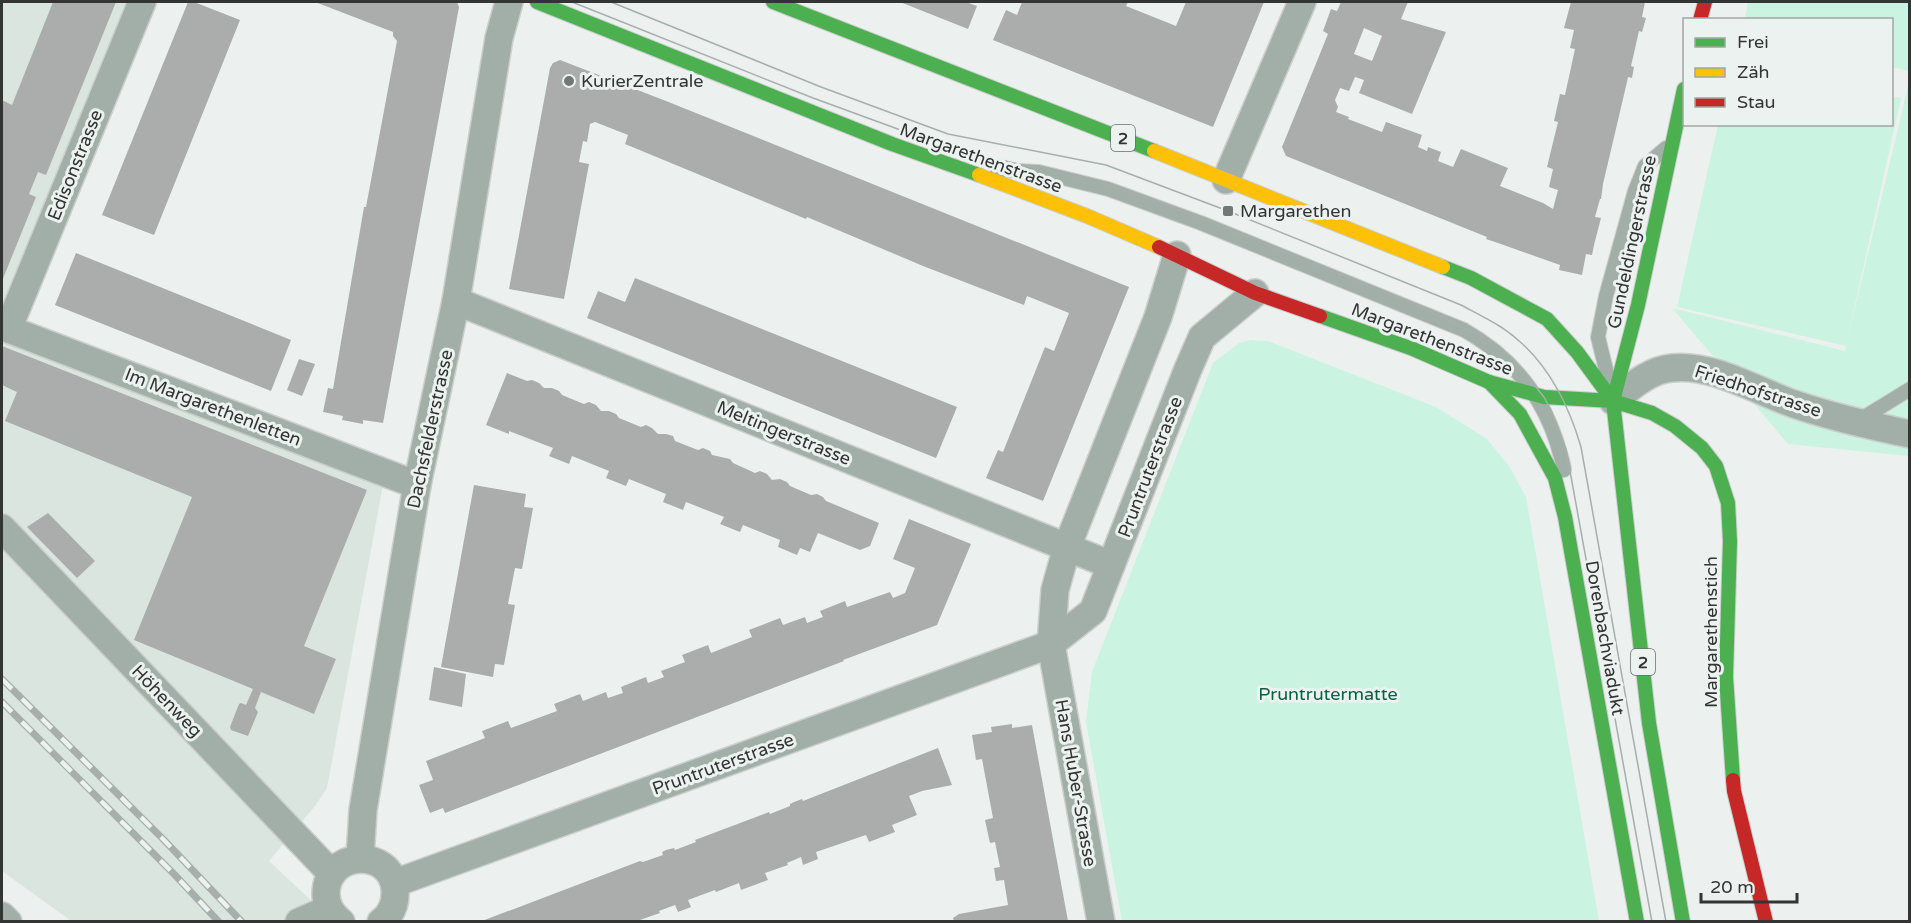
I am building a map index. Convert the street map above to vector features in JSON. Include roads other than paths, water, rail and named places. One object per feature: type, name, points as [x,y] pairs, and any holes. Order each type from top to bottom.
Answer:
[{"type":"main road","name":"Margarethenstrasse","points":[[537,2],[892,144],[1087,216],[1178,255],[1255,293],[1413,349],[1489,382],[1536,395],[1613,401]]},
{"type":"main road","name":"2","points":[[773,2],[1471,278],[1547,319],[1577,352],[1613,401]]},
{"type":"main road","points":[[1701,18],[1705,2]]},
{"type":"main road","name":"Gundeldingerstrasse","points":[[1613,401],[1638,305],[1683,94]]},
{"type":"main road","name":"Dorenbachviadukt","points":[[1489,382],[1520,414],[1555,478],[1565,517],[1637,921]]},
{"type":"main road","name":"Dorenbachviadukt","points":[[1613,401],[1650,723],[1683,921]]},
{"type":"main road","name":"Margarethenstich","points":[[1613,401],[1652,413],[1675,426],[1702,448],[1716,466],[1728,503],[1730,541],[1726,677],[1734,791],[1766,921]]},
{"type":"street","name":"Edisonstrasse","points":[[8,329],[142,2]]},
{"type":"street","name":"Dachsfelderstrasse","points":[[360,858],[363,810],[417,485],[456,301],[499,38],[509,2]]},
{"type":"street","points":[[1226,180],[1302,2]]},
{"type":"street","points":[[1051,644],[1055,590],[1067,547],[1158,316],[1178,255]]},
{"type":"street","name":"Pruntruterstrasse","points":[[394,883],[1051,644],[1093,610],[1202,338],[1255,293]]},
{"type":"street","name":"Meltingerstrasse","points":[[456,301],[1111,565]]},
{"type":"street","name":"Im Margarethenletten","points":[[8,329],[417,485]]},
{"type":"street","name":"Friedhofstrasse","points":[[1613,401],[1639,380],[1670,368],[1697,367],[1795,404],[1856,422],[1910,434]]},
{"type":"street","name":"Höhenweg","points":[[2,528],[332,874]]},
{"type":"street","name":"Hans Huber-Strasse","points":[[1051,644],[1101,921]]},
{"type":"street","points":[[319,918],[332,874],[344,863],[360,858],[381,865],[389,873],[394,883],[395,902],[384,921]]},
{"type":"street","points":[[2,916],[8,921]]},
{"type":"lane","points":[[1613,401],[1598,338],[1606,296],[1635,191],[1645,166],[1672,143]]},
{"type":"lane","points":[[959,167],[1039,172],[1108,189],[1201,223],[1464,330],[1482,340],[1518,373],[1536,395],[1553,432],[1563,464],[1567,497],[1565,517]]},
{"type":"lane","points":[[1856,422],[1910,389]]},
{"type":"tram line","points":[[572,2],[813,98],[947,147],[1110,186],[1168,205],[1421,307],[1490,341],[1517,364],[1544,397],[1566,449],[1652,922]]},
{"type":"tram line","points":[[611,2],[821,87],[948,134],[1106,165],[1228,211],[1461,305],[1516,338],[1542,365],[1561,395],[1581,447],[1666,922]]},
{"type":"railway","points":[[2,679],[164,840],[242,922]]},
{"type":"railway","points":[[2,702],[219,922]]},
{"type":"place","name":"KurierZentrale","points":[[569,81]]},
{"type":"place","name":"Margarethen","points":[[1228,211]]},
{"type":"park label","name":"Pruntrutermatte","points":[[1328,694]]}]
